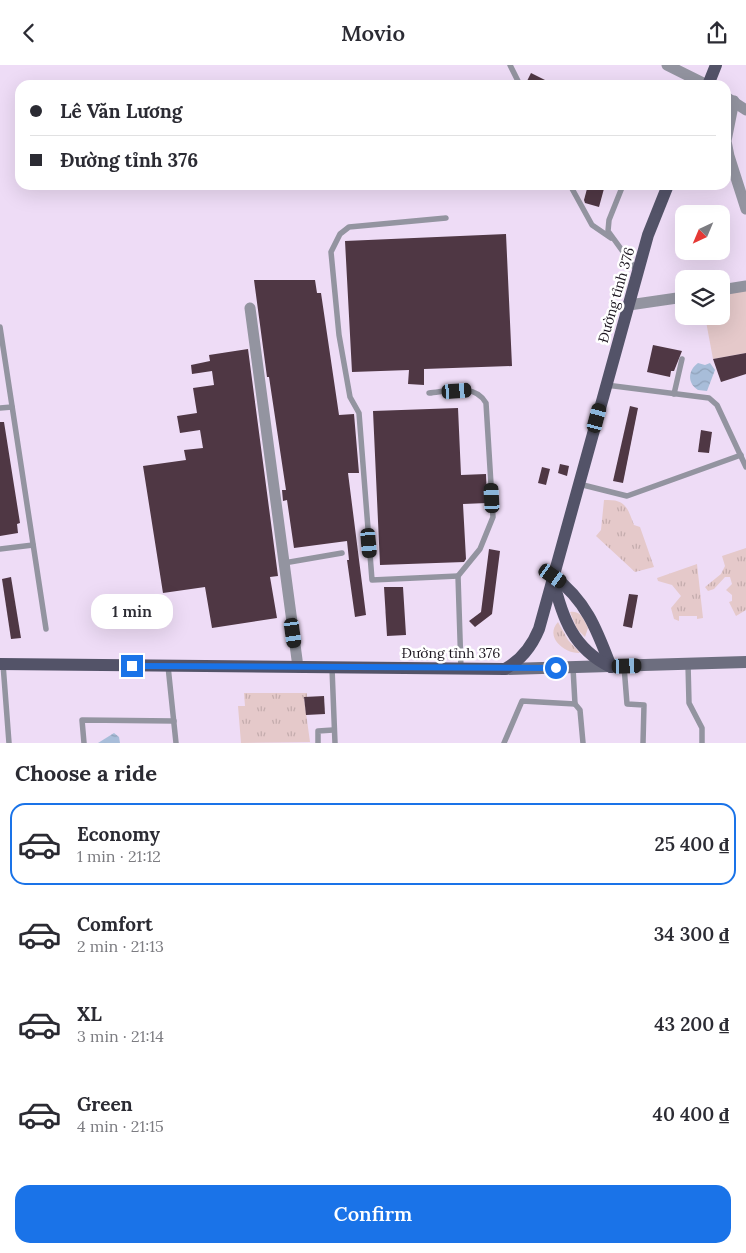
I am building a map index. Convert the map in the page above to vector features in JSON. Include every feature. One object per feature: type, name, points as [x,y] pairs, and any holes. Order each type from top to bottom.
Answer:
[{"type":"main road","points":[[710,80],[716,65]]},
{"type":"main road","name":"Đường tỉnh 376","points":[[2,664],[505,669],[516,663],[536,637],[648,235],[666,190]]},
{"type":"main road","points":[[553,576],[561,612],[572,633],[592,655],[611,667]]},
{"type":"main road","points":[[553,576],[569,588],[580,600],[601,639],[611,667]]},
{"type":"main road","points":[[505,669],[746,662]]},
{"type":"street","points":[[667,65],[698,80]]},
{"type":"street","points":[[731,100],[746,110]]},
{"type":"street","points":[[731,162],[746,209]]},
{"type":"street","points":[[730,288],[746,285]]},
{"type":"street","points":[[629,305],[675,298]]},
{"type":"street","points":[[250,308],[298,667]]},
{"type":"lane","points":[[510,65],[518,80]]},
{"type":"lane","points":[[573,190],[592,225],[611,238]]},
{"type":"lane","points":[[621,190],[609,220],[608,231],[611,238],[638,273]]},
{"type":"lane","points":[[446,218],[349,227],[340,234],[332,252],[339,335],[350,397],[359,413],[372,580],[458,576]]},
{"type":"lane","points":[[0,327],[46,629]]},
{"type":"lane","points":[[674,394],[682,359]]},
{"type":"lane","points":[[606,385],[709,398],[717,405],[746,467]]},
{"type":"lane","points":[[429,393],[471,390],[482,395],[486,403],[493,517],[480,549],[458,576],[461,669]]},
{"type":"lane","points":[[0,408],[12,407]]},
{"type":"lane","points":[[579,484],[627,497],[741,455]]},
{"type":"lane","points":[[0,549],[33,545]]},
{"type":"lane","points":[[284,563],[342,553]]},
{"type":"lane","points":[[2,664],[9,743]]},
{"type":"lane","points":[[688,664],[689,703],[702,728],[702,743]]},
{"type":"lane","points":[[168,666],[176,743]]},
{"type":"lane","points":[[624,666],[627,704],[644,705],[643,743]]},
{"type":"lane","points":[[332,668],[334,743]]},
{"type":"lane","points":[[574,668],[575,705]]},
{"type":"lane","points":[[504,743],[522,701],[575,705],[580,710],[584,743]]},
{"type":"lane","points":[[84,743],[82,720],[174,721]]},
{"type":"lane","points":[[318,743],[318,731],[333,730]]},
{"type":"green space","points":[[746,285],[746,353],[713,359],[707,325],[730,325],[730,288]]},
{"type":"green space","points":[[604,500],[617,501],[625,505],[634,525],[640,527],[654,567],[635,572],[596,536],[601,530]]},
{"type":"green space","points":[[746,548],[746,610],[736,616],[729,602],[732,601],[732,595],[726,590],[732,584],[730,577],[725,577],[714,589],[708,591],[705,587],[721,574],[725,566],[722,556]]},
{"type":"green space","points":[[697,564],[703,618],[679,616],[679,621],[674,619],[671,608],[681,596],[672,585],[658,581],[657,578]]},
{"type":"green space","points":[[570,612],[579,614],[583,619],[588,628],[585,637],[577,629]]},
{"type":"green space","points":[[558,622],[568,640],[580,653],[568,651],[555,639],[553,633]]},
{"type":"green space","points":[[244,693],[307,693],[307,697],[304,698],[310,742],[241,743],[238,706],[245,706]]},
{"type":"water","points":[[698,363],[705,365],[710,363],[715,370],[707,391],[698,390],[692,384],[690,377],[692,369]]},
{"type":"water","points":[[114,733],[119,737],[120,743],[98,743]]},
{"type":"building","points":[[531,73],[545,80],[528,80]]},
{"type":"building","points":[[587,190],[604,190],[599,207],[585,203]]},
{"type":"building","points":[[506,234],[512,366],[424,369],[424,385],[408,384],[409,370],[352,372],[345,241]]},
{"type":"building","points":[[254,280],[315,280],[317,293],[321,293],[339,415],[354,414],[359,473],[348,473],[366,615],[355,617],[347,560],[349,560],[347,541],[294,548],[287,500],[283,501],[282,490],[286,490],[269,377],[267,377]]},
{"type":"building","points":[[653,345],[682,351],[674,371],[671,371],[670,377],[647,372]]},
{"type":"building","points":[[248,349],[278,576],[270,577],[277,618],[212,628],[205,587],[163,593],[143,466],[186,460],[184,450],[203,448],[200,430],[180,433],[177,416],[197,413],[193,388],[214,385],[212,371],[192,374],[191,365],[210,361],[209,355]]},
{"type":"building","points":[[746,353],[746,374],[721,382],[713,359]]},
{"type":"building","points":[[630,406],[638,408],[623,483],[613,481]]},
{"type":"building","points":[[458,408],[461,475],[486,474],[487,503],[463,504],[466,559],[464,562],[380,565],[373,411]]},
{"type":"building","points":[[0,422],[4,422],[20,523],[17,524],[18,533],[0,536]]},
{"type":"building","points":[[701,430],[712,432],[709,453],[698,452]]},
{"type":"building","points":[[560,464],[569,466],[567,476],[558,473]]},
{"type":"building","points":[[542,467],[550,469],[546,485],[538,483]]},
{"type":"building","points":[[489,549],[500,551],[492,614],[475,627],[469,621],[481,612]]},
{"type":"building","points":[[11,577],[21,638],[11,639],[2,579]]},
{"type":"building","points":[[384,587],[403,587],[406,635],[387,636]]},
{"type":"building","points":[[629,594],[638,595],[632,628],[623,626]]},
{"type":"building","points":[[324,696],[325,714],[306,715],[304,697]]},
{"type":"route","points":[[132,666],[556,668]]}]
